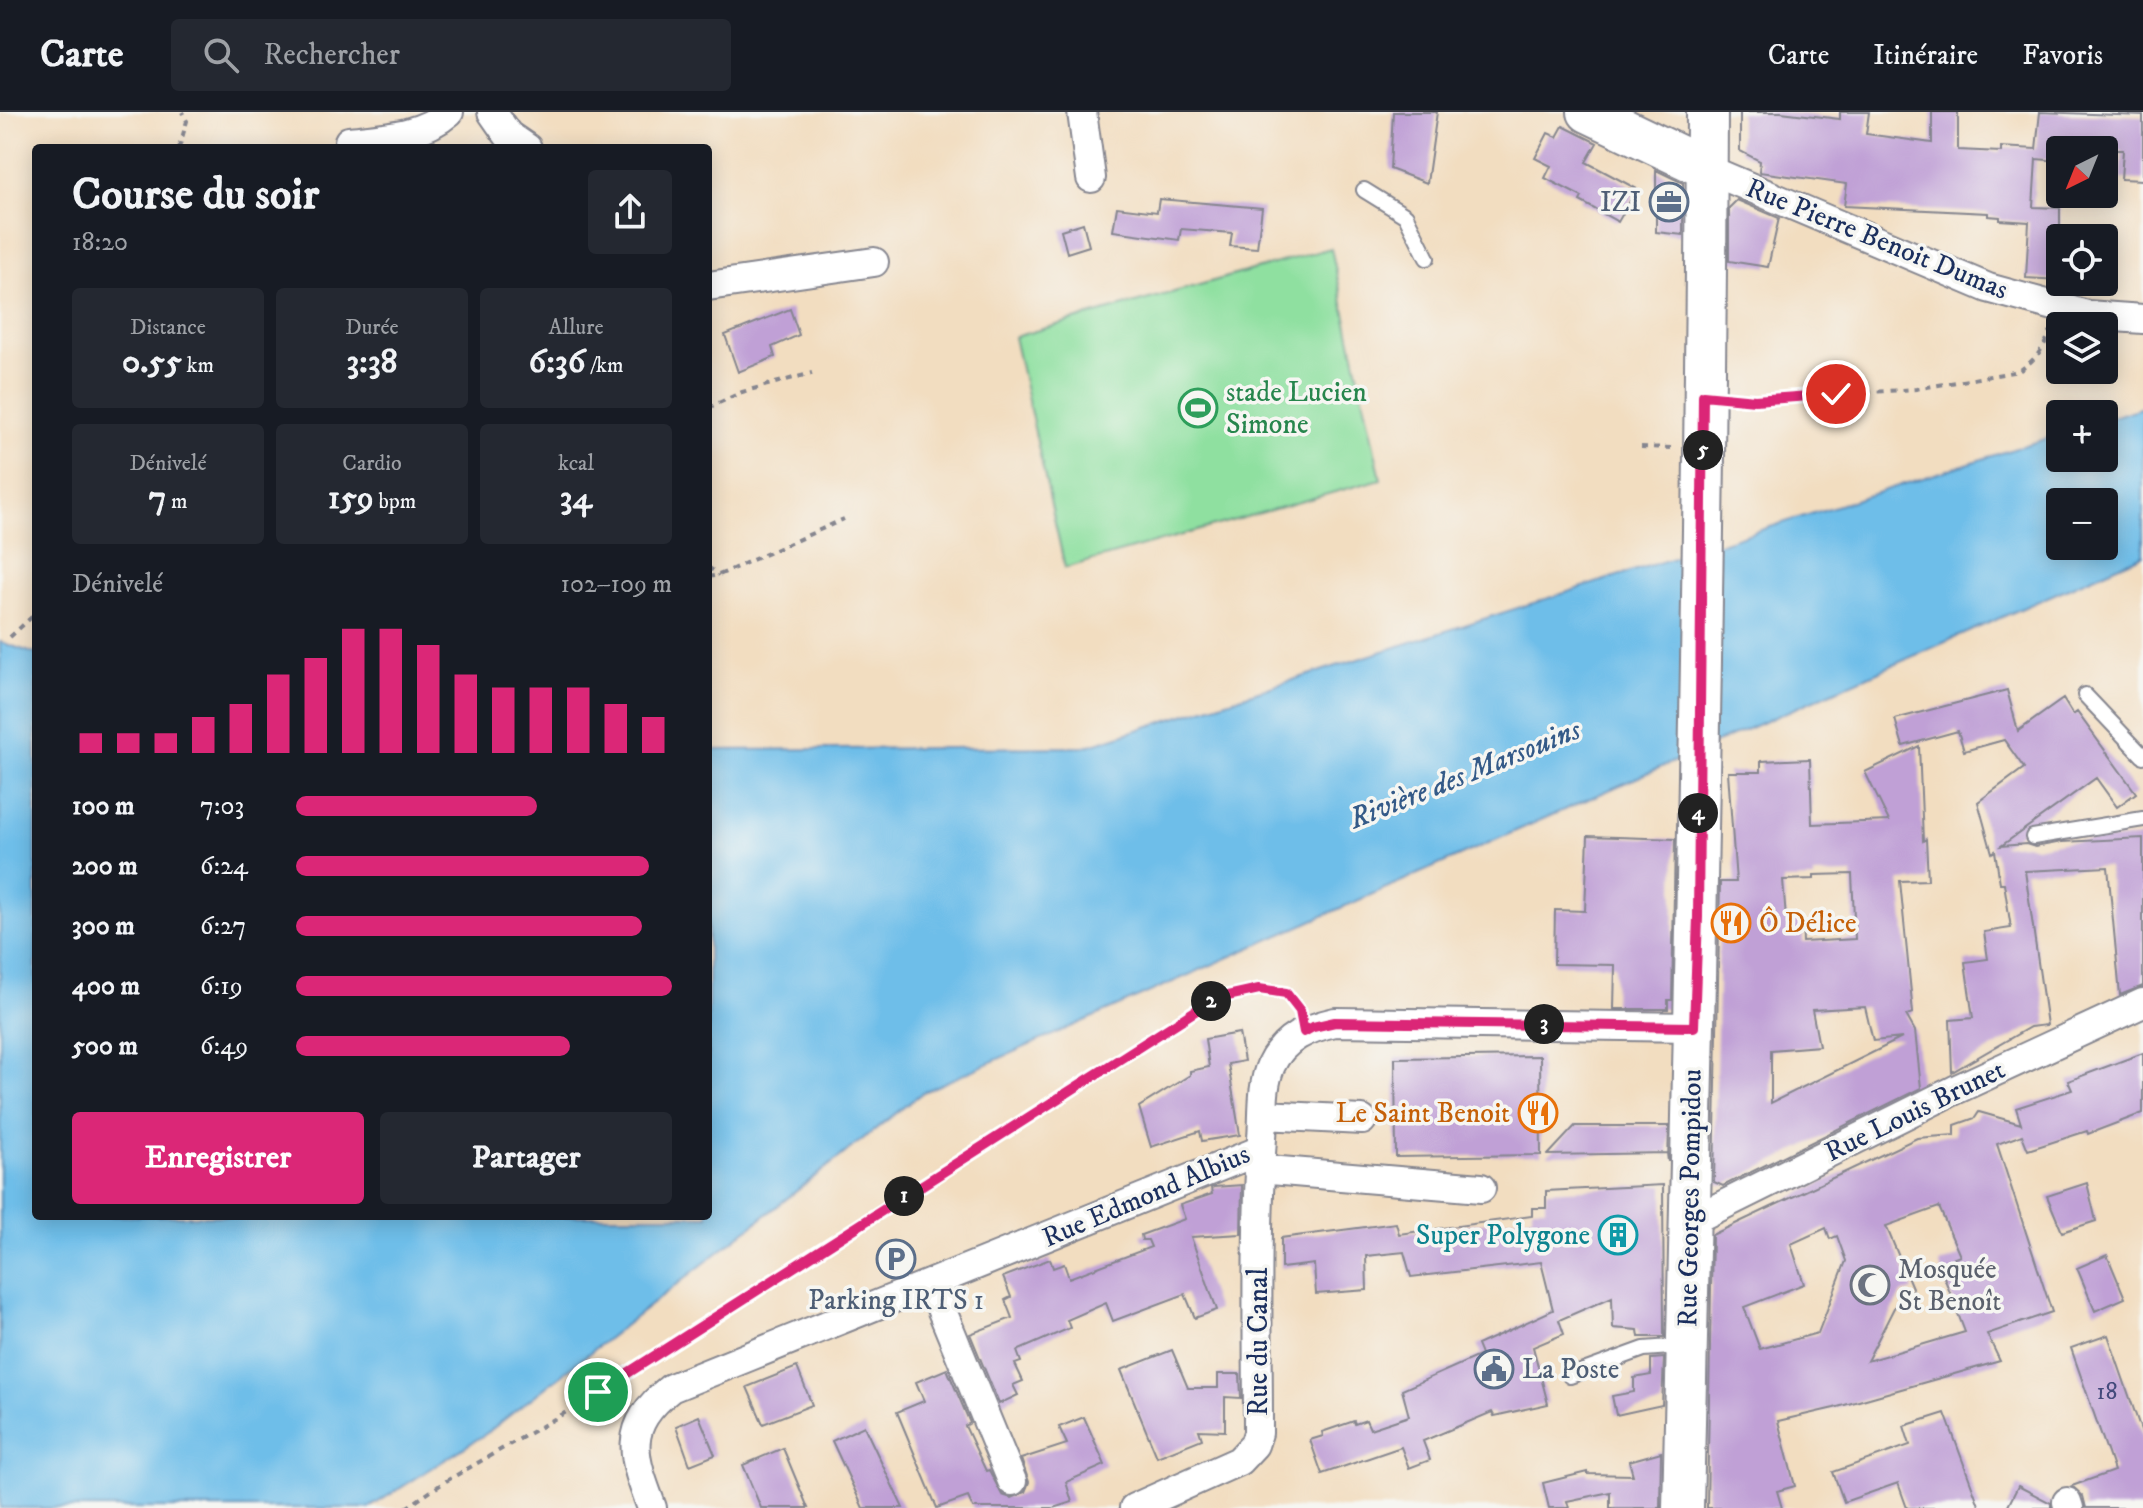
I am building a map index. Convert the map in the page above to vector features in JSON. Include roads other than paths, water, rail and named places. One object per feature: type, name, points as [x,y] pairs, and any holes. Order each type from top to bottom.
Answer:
[{"type":"main road","points":[[1588,112],[1707,169]]},
{"type":"main road","name":"Rue Georges Pompidou","points":[[1683,1508],[1694,1027],[1707,112]]},
{"type":"street","points":[[349,141],[407,134],[441,119],[449,112]]},
{"type":"street","points":[[463,112],[482,112]]},
{"type":"street","points":[[492,112],[508,135],[521,144]]},
{"type":"street","points":[[1082,112],[1090,165]]},
{"type":"street","name":"Rue Pierre Benoit Dumas","points":[[1707,169],[1988,288],[2087,315],[2143,319]]},
{"type":"street","points":[[712,285],[874,262]]},
{"type":"street","name":"Rue Louis Brunet","points":[[1689,1222],[1955,1090],[2143,1003]]},
{"type":"street","name":"Rue Edmond Albius","points":[[652,1508],[634,1448],[643,1416],[671,1388],[931,1284],[1260,1159],[1270,1067],[1279,1051],[1294,1037],[1313,1027],[1335,1022],[1364,1022],[1694,1027]]},
{"type":"street","points":[[1264,1115],[1362,1120]]},
{"type":"street","points":[[1260,1159],[1481,1188]]},
{"type":"street","name":"Rue du Canal","points":[[1134,1508],[1239,1461],[1254,1445],[1258,1433],[1260,1159]]},
{"type":"street","points":[[931,1284],[1012,1481]]},
{"type":"lane","points":[[1364,190],[1406,216],[1427,258]]},
{"type":"lane","points":[[2085,695],[2143,756]]},
{"type":"lane","points":[[2033,837],[2143,819]]},
{"type":"lane","points":[[1570,1376],[1644,1349],[1687,1346]]},
{"type":"water","name":"Rivière des Marsouins","points":[[2143,407],[2143,555],[923,1092],[487,1433],[369,1508],[0,1508],[0,642],[32,653],[32,1220],[712,1220],[712,750],[1084,747],[2046,438],[2046,472],[2118,472],[2118,415]]},
{"type":"place","name":"IZI","points":[[1669,202]]},
{"type":"place","name":"stade Lucien Simone","points":[[1198,408]]},
{"type":"place","name":"Ô Délice","points":[[1731,923]]},
{"type":"place","name":"Le Saint Benoit","points":[[1538,1113]]},
{"type":"place","name":"Super Polygone","points":[[1618,1235]]},
{"type":"place","name":"Parking IRTS 1","points":[[896,1259]]},
{"type":"place","name":"Mosquée St Benoît","points":[[1870,1285]]},
{"type":"place","name":"La Poste","points":[[1494,1369]]}]
